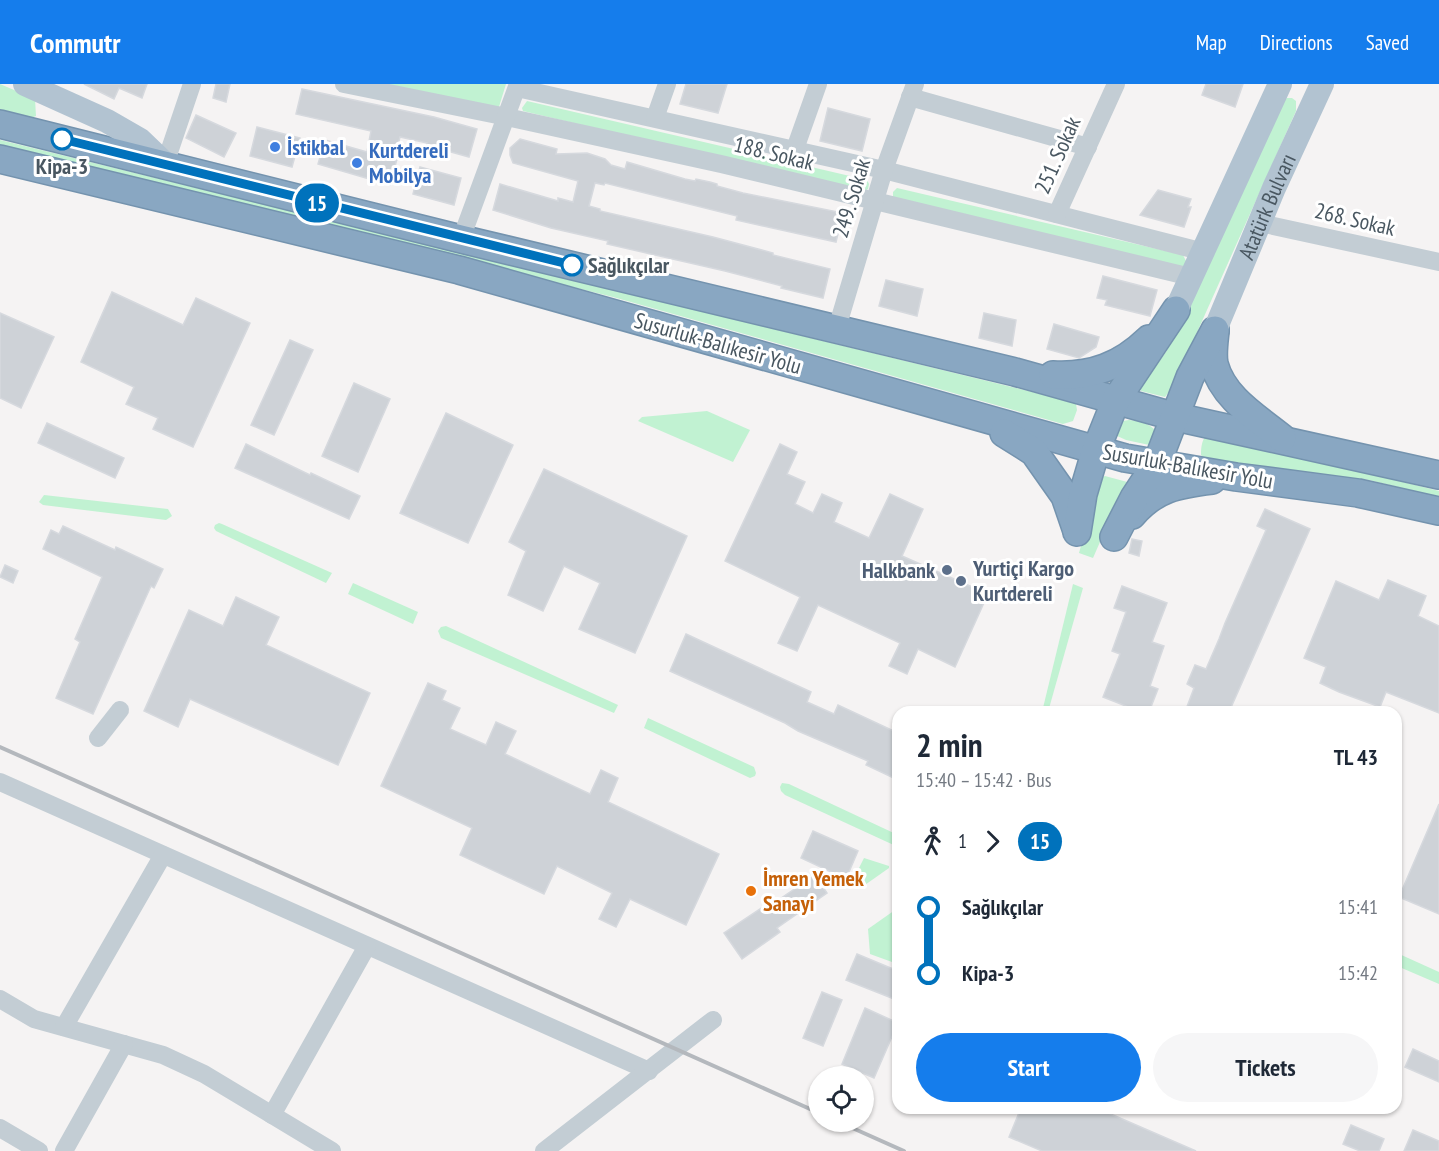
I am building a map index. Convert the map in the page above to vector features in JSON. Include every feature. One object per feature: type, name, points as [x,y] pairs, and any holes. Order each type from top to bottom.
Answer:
[{"type":"highway","name":"Susurluk-Balıkesir Yolu","points":[[0,124],[461,239],[1015,372],[1176,417],[1439,475]]},
{"type":"highway","name":"Susurluk-Balıkesir Yolu","points":[[0,159],[459,270],[1125,458],[1236,477],[1358,493],[1439,511]]},
{"type":"highway","points":[[978,416],[1034,452],[1065,496],[1077,532],[1083,494],[1096,450],[1116,400],[1176,310]]},
{"type":"highway","points":[[1015,372],[1068,375],[1096,372],[1113,365],[1143,345],[1176,310]]},
{"type":"highway","points":[[1215,330],[1190,377],[1157,464],[1134,498],[1114,537],[1152,496],[1180,484],[1236,477]]},
{"type":"highway","points":[[1215,330],[1213,362],[1221,382],[1234,400],[1288,442]]},
{"type":"main road","points":[[25,84],[107,121],[140,140],[165,164]]},
{"type":"main road","name":"Atatürk Bulvarı","points":[[1176,310],[1280,84]]},
{"type":"main road","name":"Atatürk Bulvarı","points":[[1215,330],[1322,84]]},
{"type":"street","points":[[165,164],[192,84]]},
{"type":"street","points":[[655,118],[667,84]]},
{"type":"street","points":[[795,149],[818,84]]},
{"type":"street","name":"251. Sokak","points":[[1057,214],[1116,84]]},
{"type":"street","name":"188. Sokak","points":[[355,85],[721,164],[1191,277]]},
{"type":"street","points":[[461,239],[518,86]]},
{"type":"street","name":"188. Sokak","points":[[518,86],[884,170],[1204,252]]},
{"type":"street","points":[[913,90],[1088,147]]},
{"type":"street","name":"249. Sokak","points":[[837,328],[884,170],[913,90]]},
{"type":"street","name":"268. Sokak","points":[[1260,223],[1439,262]]},
{"type":"street","points":[[98,738],[120,710]]},
{"type":"street","points":[[0,782],[649,1071]]},
{"type":"street","points":[[64,1027],[163,855]]},
{"type":"street","points":[[272,1115],[367,946]]},
{"type":"street","points":[[0,999],[34,1019],[163,1055],[204,1074],[332,1151]]},
{"type":"street","points":[[544,1151],[713,1020]]},
{"type":"street","points":[[64,1151],[124,1044]]},
{"type":"street","points":[[0,1128],[39,1151]]},
{"type":"green space","points":[[0,84],[35,99],[36,116],[31,118],[0,110]]},
{"type":"green space","points":[[383,84],[506,84],[498,110]]},
{"type":"green space","points":[[1287,98],[1296,101],[1296,111],[1173,386],[1165,397],[1141,391],[1140,388],[1166,352],[1180,326],[1282,101]]},
{"type":"green space","points":[[527,101],[867,180],[868,189],[863,192],[523,111],[522,108]]},
{"type":"green space","points":[[0,140],[1065,400],[1076,404],[1077,410],[1073,421],[1063,424],[613,297],[0,145]]},
{"type":"green space","points":[[897,188],[1183,255],[1186,261],[1184,266],[1179,267],[893,199],[893,192]]},
{"type":"green space","points":[[707,411],[750,430],[733,462],[638,421],[642,417]]},
{"type":"green space","points":[[1129,420],[1144,423],[1156,431],[1154,446],[1126,440],[1115,435],[1117,425]]},
{"type":"green space","points":[[1208,433],[1439,491],[1439,497],[1369,480],[1205,459],[1201,455],[1201,449]]},
{"type":"green space","points":[[1105,476],[1131,483],[1110,519],[1093,558],[1079,553],[1100,478]]},
{"type":"green space","points":[[44,495],[168,509],[172,516],[166,520],[43,505],[39,502]]},
{"type":"green space","points":[[219,523],[332,573],[326,583],[216,531],[215,525]]},
{"type":"green space","points":[[353,583],[418,612],[413,624],[348,594]]},
{"type":"green space","points":[[1073,584],[1083,588],[1050,706],[1043,706]]},
{"type":"green space","points":[[446,626],[618,705],[614,713],[441,638],[438,631],[441,627]]},
{"type":"green space","points":[[648,718],[754,767],[755,776],[750,778],[644,728]]},
{"type":"green space","points":[[782,783],[789,784],[892,832],[892,844],[785,795],[780,787]]},
{"type":"green space","points":[[864,858],[889,866],[889,868],[862,887],[858,887],[853,880]]},
{"type":"green space","points":[[892,912],[892,962],[870,954],[868,929]]},
{"type":"green space","points":[[1402,955],[1439,972],[1439,984],[1402,968]]},
{"type":"building","points":[[84,84],[147,84],[142,98],[119,88],[114,99]]},
{"type":"building","points":[[216,84],[230,84],[226,102],[213,98]]},
{"type":"building","points":[[686,84],[727,84],[718,113],[680,104]]},
{"type":"building","points":[[1206,84],[1243,84],[1235,107],[1202,95]]},
{"type":"building","points":[[302,89],[434,117],[477,129],[469,157],[400,137],[390,185],[318,164],[325,140],[367,152],[371,131],[296,114]]},
{"type":"building","points":[[828,108],[870,119],[862,151],[820,141]]},
{"type":"building","points":[[196,115],[236,133],[224,157],[186,138]]},
{"type":"building","name":"İstikbal","points":[[257,127],[300,138],[292,167],[250,156]]},
{"type":"building","points":[[520,139],[557,149],[556,154],[587,153],[625,169],[627,162],[685,179],[710,182],[743,193],[843,213],[836,242],[736,220],[737,216],[605,183],[604,185],[595,183],[589,206],[600,209],[600,211],[713,237],[830,269],[823,298],[725,271],[607,244],[608,241],[551,228],[493,210],[500,184],[558,201],[558,198],[573,202],[578,181],[513,163],[510,148]]},
{"type":"building","points":[[420,167],[461,178],[454,205],[413,194]]},
{"type":"building","points":[[1158,190],[1191,199],[1188,207],[1191,207],[1184,227],[1140,215]]},
{"type":"building","points":[[1103,276],[1157,290],[1150,316],[1105,305],[1107,300],[1097,298]]},
{"type":"building","points":[[886,280],[923,289],[917,316],[879,306]]},
{"type":"building","points":[[112,292],[183,325],[196,298],[250,323],[193,447],[153,429],[158,418],[126,404],[134,387],[81,362]]},
{"type":"building","points":[[0,313],[54,337],[21,408],[0,398]]},
{"type":"building","points":[[984,313],[1016,320],[1012,346],[979,338]]},
{"type":"building","points":[[1054,324],[1099,337],[1096,347],[1079,358],[1047,349]]},
{"type":"building","points":[[290,340],[313,350],[274,435],[251,425]]},
{"type":"building","points":[[354,383],[390,399],[358,472],[322,456]]},
{"type":"building","points":[[446,413],[513,445],[468,543],[400,513]]},
{"type":"building","points":[[47,423],[124,458],[115,478],[38,443]]},
{"type":"building","points":[[246,444],[360,496],[349,519],[235,468]]},
{"type":"building","points":[[780,444],[797,452],[787,474],[805,482],[795,504],[813,513],[822,494],[842,503],[834,522],[869,538],[890,494],[923,509],[902,556],[988,594],[955,667],[918,649],[907,674],[889,666],[900,643],[818,605],[797,651],[778,643],[800,597],[725,561]]},
{"type":"building","points":[[544,469],[687,536],[635,653],[579,629],[600,583],[564,566],[543,611],[508,595],[526,551],[509,542]]},
{"type":"building","points":[[1265,509],[1310,529],[1232,706],[1187,706],[1194,688],[1187,684],[1195,665],[1206,669],[1266,530],[1257,526]]},
{"type":"building","points":[[63,526],[163,569],[154,588],[151,586],[93,714],[56,698],[80,642],[75,639],[102,577],[43,549],[51,530],[59,534]]},
{"type":"building","points":[[1132,539],[1142,541],[1139,556],[1129,553]]},
{"type":"building","points":[[5,565],[18,571],[13,583],[0,577]]},
{"type":"building","points":[[1388,580],[1426,596],[1418,616],[1439,626],[1439,713],[1386,692],[1380,706],[1377,706],[1339,692],[1320,683],[1326,667],[1304,658],[1336,581],[1379,600]]},
{"type":"building","points":[[1122,586],[1167,603],[1152,642],[1164,646],[1150,686],[1158,689],[1151,706],[1126,706],[1103,697],[1120,654],[1112,651],[1126,612],[1114,608]]},
{"type":"building","points":[[236,597],[279,617],[266,645],[370,693],[338,765],[190,699],[178,727],[144,711],[189,610],[223,626]]},
{"type":"building","points":[[686,634],[811,692],[807,702],[834,714],[838,705],[892,730],[892,777],[866,765],[868,761],[670,671]]},
{"type":"building","points":[[428,683],[446,691],[442,700],[460,708],[450,729],[486,745],[496,722],[516,731],[505,754],[590,794],[601,770],[618,778],[608,802],[719,854],[686,925],[630,899],[616,927],[599,919],[612,893],[557,866],[544,894],[460,855],[472,828],[381,786]]},
{"type":"building","points":[[1439,804],[1439,914],[1402,898],[1402,890]]},
{"type":"building","points":[[813,831],[858,851],[846,879],[801,858]]},
{"type":"building","points":[[815,875],[827,893],[777,928],[780,932],[742,959],[724,933]]},
{"type":"building","points":[[857,954],[892,969],[892,998],[846,980]]},
{"type":"building","points":[[822,992],[842,1000],[823,1046],[803,1038]]},
{"type":"building","points":[[865,1008],[892,1020],[892,1037],[874,1078],[874,1066],[842,1064]]},
{"type":"building","points":[[1413,1049],[1439,1061],[1439,1082],[1405,1067]]},
{"type":"building","points":[[1019,1114],[1111,1114],[1196,1151],[1042,1151],[1009,1137]]},
{"type":"building","points":[[1351,1125],[1384,1139],[1379,1151],[1360,1151],[1343,1144]]},
{"type":"building","points":[[1413,1130],[1439,1141],[1439,1151],[1404,1151]]},
{"type":"railway","points":[[0,747],[808,1108]]},
{"type":"railway","points":[[861,1132],[904,1151]]},
{"type":"bus line","name":"15","points":[[62,139],[572,265]]},
{"type":"place","name":"Kipa-3","points":[[62,139]]},
{"type":"place","name":"İstikbal","points":[[275,147]]},
{"type":"place","name":"Kurtdereli Mobilya","points":[[357,163]]},
{"type":"place","name":"Sağlıkçılar","points":[[572,265]]},
{"type":"place","name":"Halkbank","points":[[947,570]]},
{"type":"place","name":"Yurtiçi Kargo Kurtdereli","points":[[961,581]]},
{"type":"place","name":"İmren Yemek Sanayi","points":[[751,891]]}]
